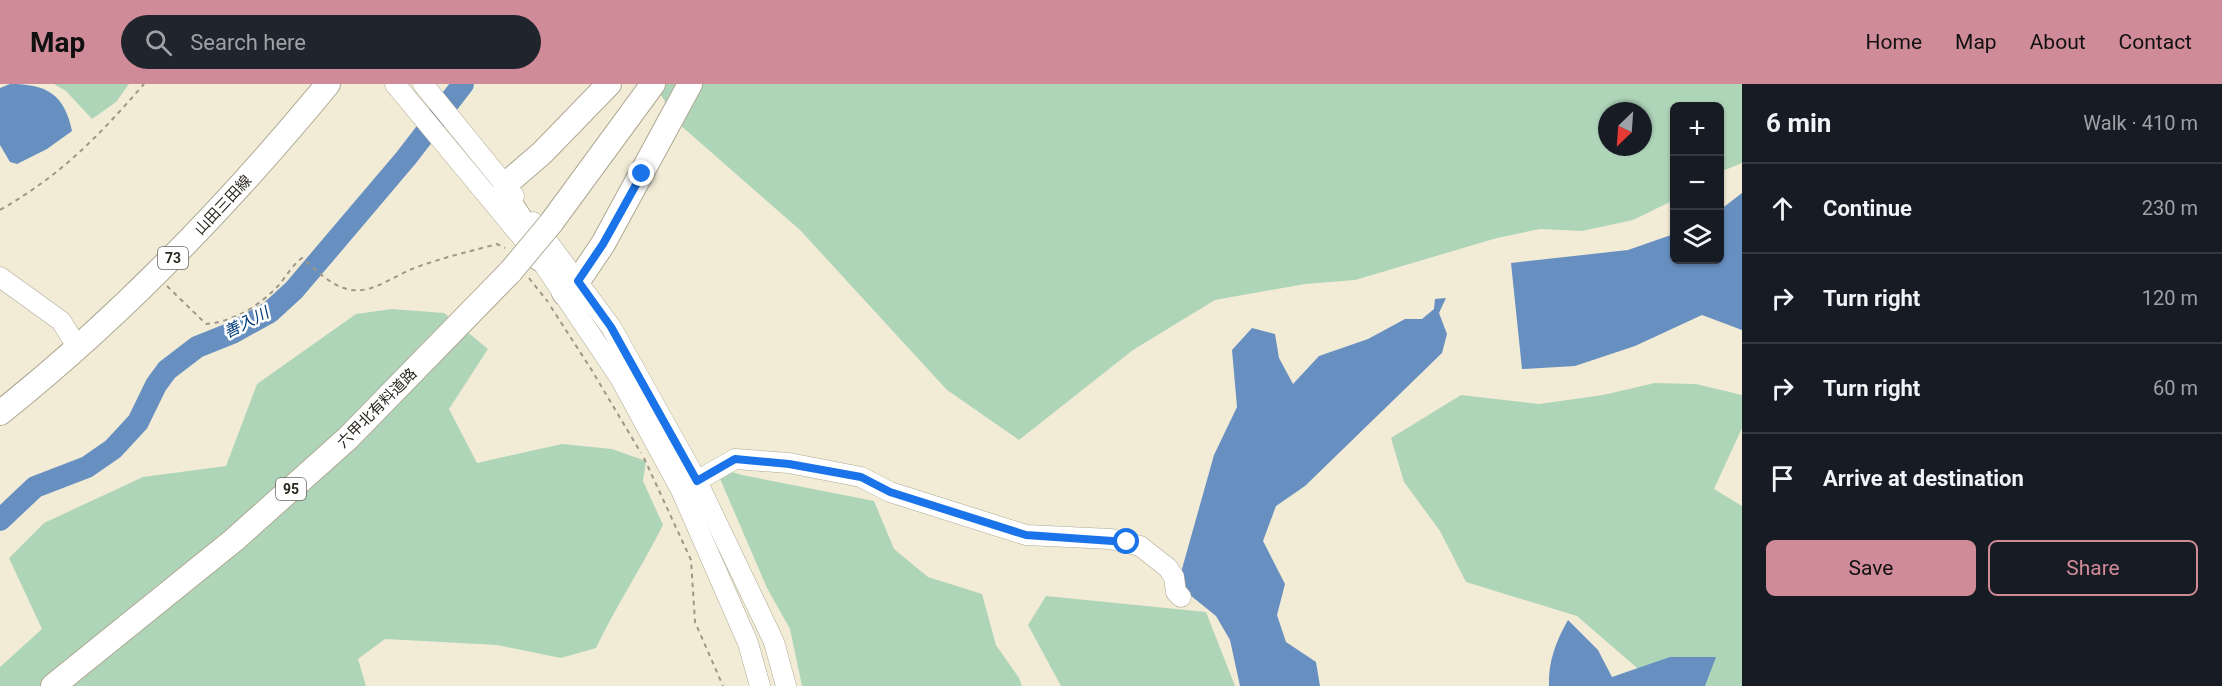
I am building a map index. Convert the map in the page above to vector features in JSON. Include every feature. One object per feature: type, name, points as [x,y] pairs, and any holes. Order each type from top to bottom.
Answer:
[{"type":"main road","name":"山田三田線","points":[[0,413],[78,348],[156,276],[265,161],[328,84]]},
{"type":"main road","points":[[520,263],[533,238],[505,196],[506,184],[542,153],[609,84]]},
{"type":"main road","name":"六甲北有料道路","points":[[53,686],[234,540],[348,438],[520,263],[653,84]]},
{"type":"main road","points":[[571,287],[603,244],[690,84]]},
{"type":"street","points":[[394,84],[442,141],[520,263],[571,287]]},
{"type":"street","points":[[428,90],[506,184],[571,287],[611,327],[689,486],[774,642],[786,686]]},
{"type":"street","points":[[0,277],[61,321],[78,348]]},
{"type":"street","points":[[689,486],[735,459],[789,464],[861,477],[890,492],[1026,535],[1111,539],[1140,546],[1168,568],[1174,577],[1176,591],[1181,597]]},
{"type":"street","points":[[689,486],[748,642],[760,686]]},
{"type":"path","points":[[0,210],[60,172],[113,120],[144,84]]},
{"type":"path","points":[[156,276],[206,324],[249,310],[274,290],[302,258],[340,287],[355,291],[372,288],[411,269],[496,244],[520,263],[591,369],[643,457],[691,560],[695,622],[723,686]]},
{"type":"green space","points":[[54,84],[129,84],[116,102],[92,119],[66,91]]},
{"type":"green space","points":[[654,84],[1742,84],[1742,163],[1724,170],[1724,102],[1670,102],[1670,202],[1633,220],[1582,231],[1540,229],[1497,238],[1355,280],[1305,284],[1215,300],[1133,350],[1019,440],[947,390],[800,230],[679,124]]},
{"type":"green space","points":[[392,309],[444,313],[488,349],[449,409],[477,463],[562,444],[612,449],[646,461],[643,481],[663,525],[596,648],[561,658],[497,645],[385,639],[358,659],[366,686],[0,686],[0,667],[42,629],[9,558],[44,523],[143,477],[226,466],[257,384],[356,314]]},
{"type":"green space","points":[[1655,383],[1696,384],[1742,395],[1742,428],[1714,489],[1742,506],[1742,686],[1655,686],[1577,616],[1466,582],[1440,531],[1404,482],[1391,438],[1461,395],[1539,404],[1603,395]]},
{"type":"green space","points":[[715,467],[742,475],[874,501],[894,549],[928,577],[982,594],[996,645],[1022,686],[802,686],[790,629],[767,588]]},
{"type":"green space","points":[[1046,596],[1206,612],[1235,686],[1061,686],[1028,625]]},
{"type":"water","points":[[10,84],[34,86],[52,94],[64,108],[72,131],[47,149],[17,164],[10,162],[0,145],[0,88]]},
{"type":"water","points":[[1742,193],[1742,330],[1702,315],[1635,346],[1575,366],[1522,369],[1511,263],[1628,250],[1670,235],[1670,264],[1724,264],[1724,207]]},
{"type":"water","points":[[1446,298],[1439,313],[1447,334],[1442,353],[1305,486],[1276,506],[1263,541],[1285,584],[1277,615],[1286,642],[1316,662],[1320,686],[1240,686],[1230,640],[1216,616],[1190,595],[1180,576],[1214,455],[1237,407],[1232,350],[1252,328],[1275,334],[1279,358],[1293,384],[1319,356],[1368,339],[1405,319],[1422,319],[1434,309],[1435,299]]},
{"type":"water","points":[[1568,620],[1598,650],[1612,677],[1670,657],[1716,657],[1705,686],[1549,686],[1554,652]]},
{"type":"waterway","name":"善入川","points":[[0,520],[35,487],[87,467],[113,449],[138,422],[156,385],[167,370],[197,347],[232,333],[270,312],[294,290],[406,158],[463,84]]},
{"type":"route","points":[[642,174],[603,244],[578,281],[611,327],[697,481],[735,459],[789,464],[861,477],[890,492],[1026,535],[1111,539],[1127,542]]}]
